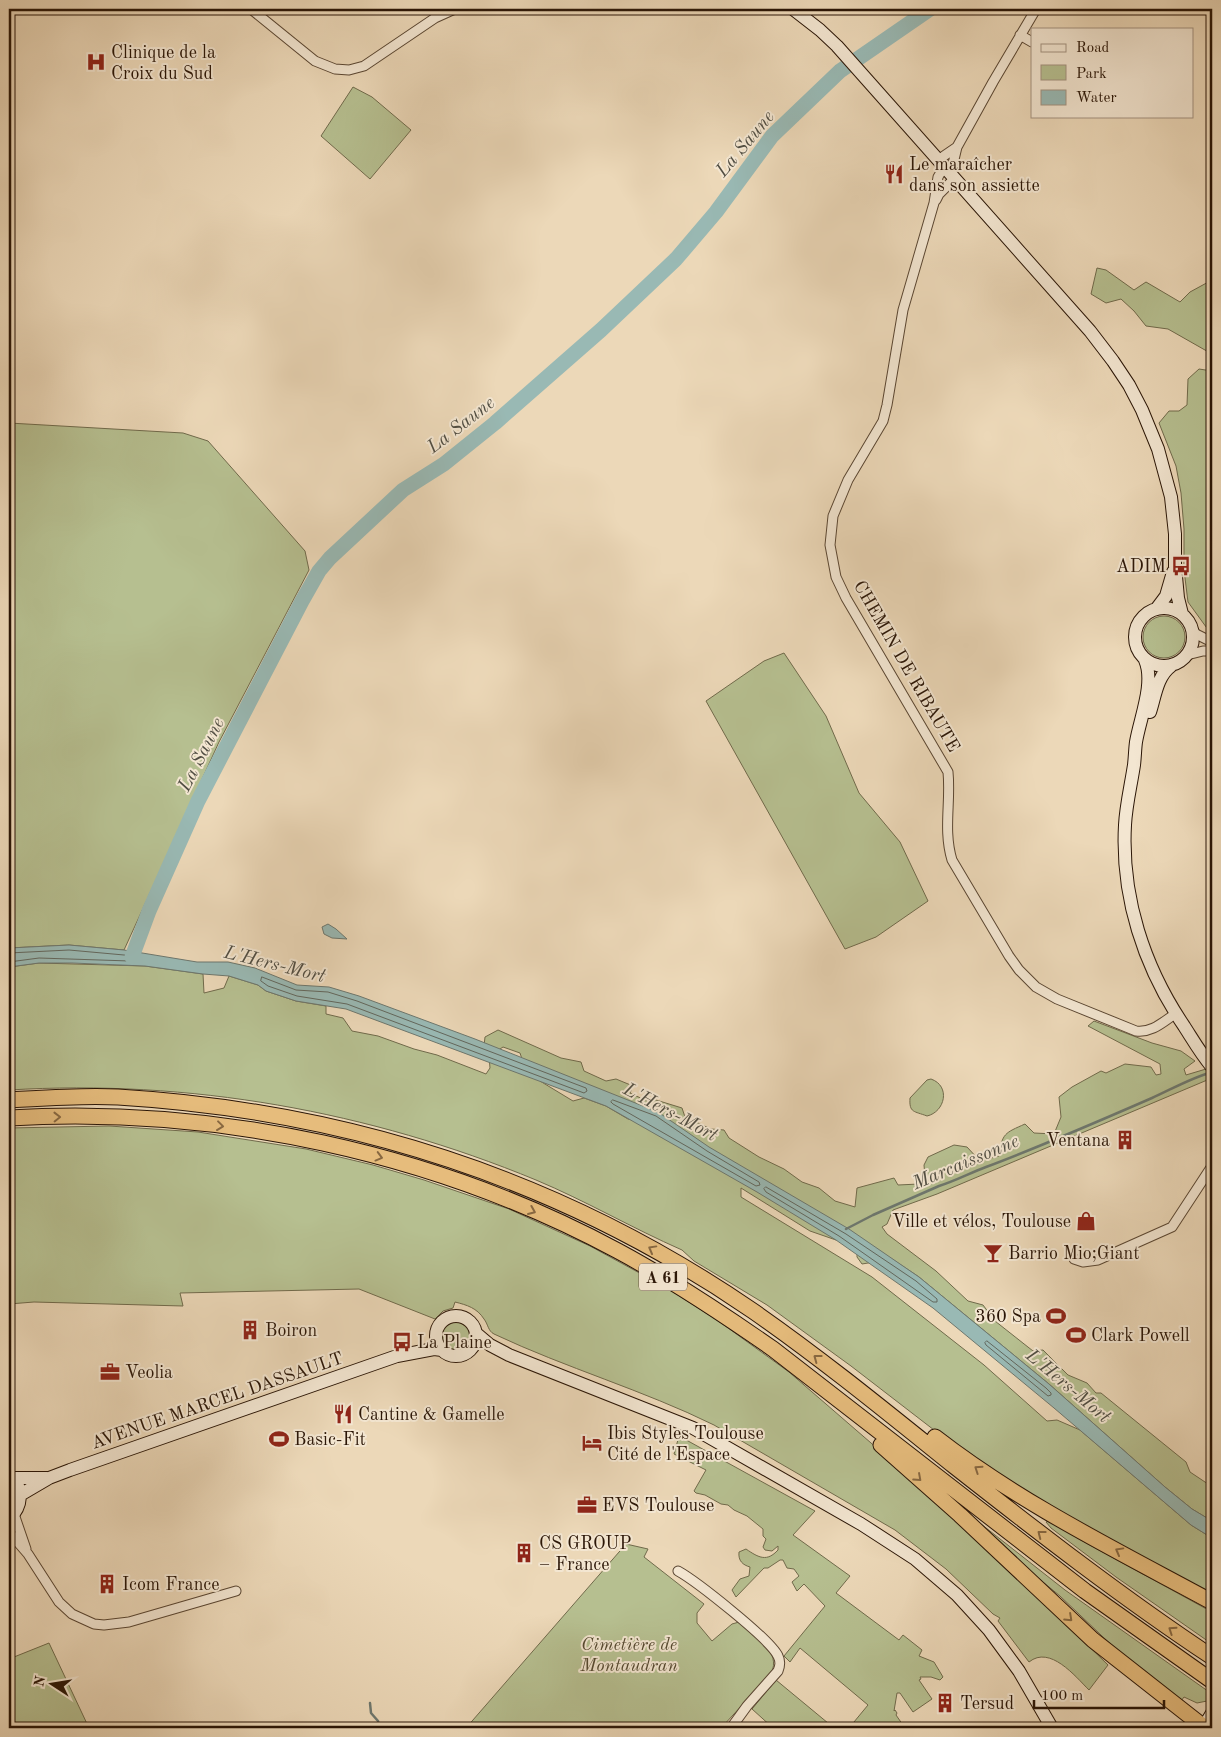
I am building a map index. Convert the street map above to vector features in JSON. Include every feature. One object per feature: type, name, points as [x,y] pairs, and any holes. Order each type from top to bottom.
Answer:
[{"type":"highway","name":"A 61","points":[[9,1100],[115,1097],[247,1110],[332,1126],[384,1139],[465,1164],[553,1198],[634,1238],[754,1312],[843,1378],[1061,1549],[1170,1629],[1212,1657]]},
{"type":"highway","name":"A 61","points":[[9,1118],[114,1117],[180,1121],[225,1126],[303,1139],[383,1158],[453,1180],[565,1225],[616,1250],[660,1275],[723,1314],[773,1349],[1085,1591],[1212,1681]]},
{"type":"highway","points":[[843,1378],[928,1432],[1009,1490],[1212,1602]]},
{"type":"highway","points":[[877,1430],[878,1442],[960,1515],[1093,1640],[1204,1728]]},
{"type":"highway","points":[[1118,1661],[1130,1678],[1142,1690],[1182,1720],[1188,1728]]},
{"type":"main road","points":[[793,9],[820,30],[840,50],[1090,331],[1129,385],[1153,435],[1168,480],[1174,516],[1178,598],[1182,614]]},
{"type":"main road","points":[[1175,566],[1166,596],[1157,608],[1142,616],[1135,630],[1136,647],[1145,660],[1149,676],[1128,798],[1125,826],[1125,863],[1136,924],[1145,953],[1159,986],[1175,1014],[1211,1062]]},
{"type":"main road","points":[[1134,765],[1161,678],[1166,670],[1187,655],[1192,642],[1190,623],[1182,614],[1170,608],[1157,608]]},
{"type":"main road","points":[[1145,660],[1155,665],[1171,666]]},
{"type":"main road","name":"AVENUE MARCEL DASSAULT","points":[[397,1356],[436,1332],[442,1321],[453,1316],[460,1316],[471,1322],[476,1334],[509,1355],[693,1428],[861,1524],[915,1559],[958,1595],[989,1630],[1019,1671],[1052,1728]]},
{"type":"main road","points":[[436,1332],[438,1343],[442,1350]]},
{"type":"main road","points":[[472,1349],[476,1334]]},
{"type":"main road","name":"AVENUE MARCEL DASSAULT","points":[[11,1477],[18,1486],[20,1495],[49,1478],[397,1356],[434,1349],[459,1356],[472,1349],[509,1355]]},
{"type":"main road","name":"AVENUE MARCEL DASSAULT","points":[[11,1477],[49,1478]]},
{"type":"main road","points":[[12,1516],[19,1505],[20,1495]]},
{"type":"main road","points":[[1204,1728],[1212,1713]]},
{"type":"street","points":[[251,9],[316,61],[335,69],[349,70],[364,66],[435,18],[455,9]]},
{"type":"street","points":[[946,169],[1036,9]]},
{"type":"street","points":[[1020,35],[1031,41]]},
{"type":"street","points":[[946,169],[952,168],[957,147]]},
{"type":"street","name":"CHEMIN DE RIBAUTE","points":[[946,169],[938,177],[934,203],[903,310],[883,421],[848,480],[833,516],[830,545],[836,577],[846,598],[948,772],[946,832],[947,845],[952,860],[1018,970],[1036,988],[1057,999],[1136,1031],[1150,1030],[1175,1014]]},
{"type":"street","name":"CHEMIN DE RIBAUTE","points":[[934,203],[939,194],[946,169]]},
{"type":"street","points":[[1192,629],[1196,634],[1212,642]]},
{"type":"street","points":[[1187,655],[1212,651]]},
{"type":"street","points":[[1074,1259],[1083,1262],[1098,1260],[1172,1227],[1212,1166]]},
{"type":"street","points":[[12,1516],[28,1554]]},
{"type":"street","points":[[9,1532],[28,1554],[59,1602],[72,1614],[94,1624],[104,1625],[129,1622],[236,1591]]},
{"type":"street","points":[[678,1570],[754,1630],[778,1656],[780,1666],[778,1672],[747,1706],[731,1728]]},
{"type":"green space","points":[[353,87],[372,97],[411,130],[370,179],[321,136]]},
{"type":"green space","points":[[1097,268],[1106,270],[1134,290],[1146,282],[1180,302],[1190,292],[1212,280],[1212,354],[1168,329],[1146,326],[1121,299],[1106,303],[1091,294]]},
{"type":"green space","points":[[1199,369],[1212,371],[1212,633],[1188,602],[1184,570],[1184,529],[1181,493],[1176,466],[1159,423],[1169,411],[1179,411],[1187,405],[1188,379]]},
{"type":"green space","points":[[9,423],[183,433],[208,441],[305,551],[309,570],[219,742],[124,950],[69,945],[9,948]]},
{"type":"green space","points":[[1164,616],[1179,622],[1185,637],[1179,652],[1164,658],[1149,652],[1143,637],[1149,622]]},
{"type":"green space","points":[[784,653],[826,716],[859,793],[900,842],[928,901],[876,937],[845,949],[706,701],[764,661]]},
{"type":"green space","points":[[39,963],[145,966],[203,974],[204,993],[224,988],[229,976],[258,985],[266,991],[296,1001],[326,1006],[326,1014],[343,1018],[352,1031],[378,1036],[437,1055],[486,1074],[490,1068],[489,1056],[522,1059],[520,1053],[503,1047],[497,1051],[484,1046],[485,1037],[498,1030],[561,1058],[581,1062],[584,1071],[606,1081],[616,1079],[633,1086],[630,1093],[649,1102],[656,1100],[682,1108],[685,1117],[711,1129],[724,1130],[729,1138],[759,1157],[784,1169],[802,1182],[819,1188],[835,1201],[855,1207],[857,1188],[894,1178],[898,1185],[919,1184],[925,1177],[924,1165],[928,1157],[954,1145],[967,1147],[980,1161],[999,1156],[1003,1138],[1009,1132],[1025,1124],[1034,1133],[1054,1134],[1061,1117],[1059,1097],[1072,1087],[1101,1071],[1106,1073],[1125,1064],[1151,1067],[1156,1075],[1161,1074],[1160,1064],[1088,1026],[1094,1021],[1152,1043],[1181,1051],[1195,1061],[1184,1069],[1186,1075],[1206,1069],[1212,1075],[1212,1078],[937,1194],[893,1210],[887,1224],[882,1227],[887,1234],[936,1271],[968,1301],[983,1305],[995,1321],[1033,1351],[1043,1350],[1068,1375],[1087,1383],[1096,1393],[1101,1393],[1186,1462],[1190,1472],[1208,1484],[1208,1497],[1212,1500],[1212,1521],[1192,1509],[1165,1487],[1049,1384],[919,1277],[892,1259],[862,1264],[857,1257],[857,1238],[836,1240],[810,1231],[741,1188],[741,1197],[872,1277],[984,1365],[1047,1421],[1057,1420],[1080,1430],[1191,1525],[1212,1538],[1212,1595],[1032,1496],[934,1430],[851,1366],[767,1305],[694,1261],[682,1250],[536,1180],[473,1156],[409,1135],[343,1118],[277,1105],[211,1095],[144,1090],[76,1088],[9,1090],[9,967]],"holes":[[[540,1081],[673,1125],[628,1119],[606,1106],[584,1098],[573,1101]]]},
{"type":"green space","points":[[931,1079],[941,1087],[943,1099],[938,1110],[927,1116],[913,1111],[910,1106],[910,1098],[927,1080]]},
{"type":"green space","points":[[109,1126],[198,1132],[306,1149],[373,1165],[509,1209],[590,1246],[667,1288],[717,1320],[789,1372],[960,1520],[1108,1665],[1089,1690],[1062,1664],[1054,1660],[1045,1657],[1029,1662],[998,1621],[1000,1618],[993,1614],[946,1569],[895,1530],[714,1425],[687,1412],[549,1358],[494,1334],[478,1312],[464,1304],[455,1302],[453,1308],[443,1311],[435,1319],[359,1289],[180,1293],[183,1306],[34,1302],[9,1304],[9,1128]]},
{"type":"green space","points":[[456,1319],[462,1320],[467,1324],[471,1329],[471,1341],[467,1346],[462,1350],[456,1351],[450,1350],[445,1346],[441,1341],[440,1335],[441,1329],[445,1324],[450,1320]]},
{"type":"green space","points":[[679,1436],[815,1511],[793,1535],[850,1576],[836,1593],[899,1640],[903,1635],[922,1650],[919,1656],[934,1662],[943,1677],[940,1680],[931,1677],[920,1677],[921,1679],[919,1680],[932,1699],[913,1712],[900,1693],[897,1693],[894,1711],[905,1728],[849,1728],[868,1705],[800,1648],[790,1662],[784,1656],[825,1606],[804,1584],[797,1591],[792,1582],[799,1576],[794,1569],[787,1568],[783,1560],[768,1568],[764,1568],[736,1597],[732,1590],[740,1579],[749,1576],[750,1567],[741,1562],[739,1552],[746,1549],[755,1555],[766,1557],[774,1554],[778,1550],[778,1546],[772,1551],[765,1550],[763,1547],[766,1539],[763,1536],[763,1529],[747,1516],[728,1505],[721,1504],[694,1491],[706,1470],[674,1454]]},
{"type":"green space","points":[[1052,1520],[1079,1539],[1212,1612],[1212,1644],[1116,1577],[1051,1528],[1046,1522]]},
{"type":"green space","points":[[981,1524],[1065,1590],[1212,1694],[1207,1701],[1197,1703],[1184,1697],[1181,1701],[1122,1655],[1060,1596],[979,1526]]},
{"type":"green space","name":"Cimetière de Montaudran","points":[[626,1544],[648,1549],[644,1557],[704,1604],[697,1613],[697,1623],[712,1641],[732,1624],[739,1622],[759,1639],[770,1651],[773,1658],[771,1674],[721,1728],[466,1728]]},
{"type":"green space","points":[[49,1643],[89,1728],[9,1728],[9,1659]]},
{"type":"green space","points":[[776,1680],[834,1728],[773,1728],[752,1709]]},
{"type":"water","points":[[328,924],[347,939],[332,938],[324,934],[322,927]]},
{"type":"water","points":[[69,945],[124,950],[197,962],[228,962],[255,968],[297,985],[329,987],[359,996],[475,1039],[658,1112],[709,1147],[849,1229],[919,1277],[1049,1384],[1165,1487],[1192,1509],[1212,1521],[1212,1538],[1191,1525],[933,1308],[836,1240],[757,1192],[606,1106],[346,1009],[296,1001],[266,991],[258,985],[229,976],[145,966],[72,963],[39,963],[9,967],[9,948]]},
{"type":"waterway","name":"La Saune","points":[[132,957],[149,911],[198,801],[319,571],[330,558],[403,490],[444,464],[495,423],[601,330],[676,259],[716,212],[772,136],[840,71],[930,9]]},
{"type":"waterway","name":"Marcaissonne","points":[[846,1229],[939,1186],[1069,1134],[1189,1080],[1212,1072]]},
{"type":"waterway","points":[[370,1703],[371,1713],[378,1721],[380,1728]]},
{"type":"place","name":"Clinique de la Croix du Sud","points":[[96,62]]},
{"type":"place","name":"Le maraîcher dans son assiette","points":[[894,174]]},
{"type":"place","name":"ADIM","points":[[1181,566]]},
{"type":"place","name":"Ventana","points":[[1125,1140]]},
{"type":"place","name":"Ville et vélos, Toulouse","points":[[1086,1221]]},
{"type":"place","name":"Barrio Mio;Giant","points":[[993,1253]]},
{"type":"place","name":"360 Spa","points":[[1056,1316]]},
{"type":"place","name":"Boiron","points":[[250,1330]]},
{"type":"place","name":"Clark Powell","points":[[1076,1335]]},
{"type":"place","name":"La Plaine","points":[[402,1342]]},
{"type":"place","name":"Veolia","points":[[110,1372]]},
{"type":"place","name":"Cantine & Gamelle","points":[[343,1414]]},
{"type":"place","name":"Basic-Fit","points":[[279,1439]]},
{"type":"place","name":"Ibis Styles Toulouse Cité de l'Espace","points":[[592,1443]]},
{"type":"place","name":"EVS Toulouse","points":[[587,1505]]},
{"type":"place","name":"CS GROUP – France","points":[[524,1553]]},
{"type":"place","name":"Icom France","points":[[107,1584]]},
{"type":"place","name":"Tersud","points":[[945,1703]]},
{"type":"water label","name":"L'Hers-Mort","points":[[275,963]]},
{"type":"water label","name":"L'Hers-Mort","points":[[671,1111]]},
{"type":"water label","name":"L'Hers-Mort","points":[[1069,1385]]}]
